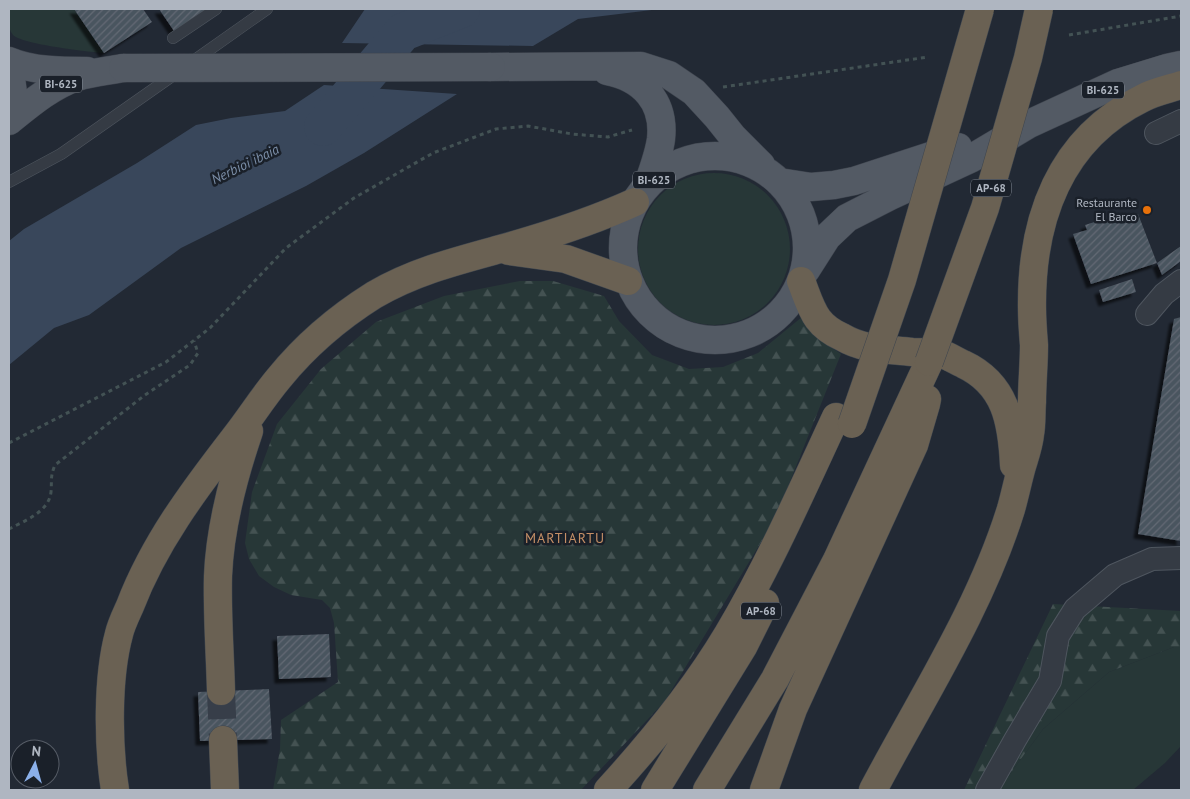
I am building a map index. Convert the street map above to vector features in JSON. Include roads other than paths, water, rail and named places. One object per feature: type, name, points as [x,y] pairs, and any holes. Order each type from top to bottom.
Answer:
[{"type":"highway","points":[[608,790],[680,706],[727,635],[844,420],[880,310],[902,280],[980,9]]},
{"type":"highway","name":"AP-68","points":[[707,790],[775,680],[837,560],[904,442],[928,362],[984,208],[1028,58],[1040,9]]},
{"type":"highway","points":[[873,790],[940,668],[979,590],[997,549],[1016,489],[1030,435],[1034,347],[1032,307],[1034,272],[1037,236],[1047,202],[1062,171],[1103,124],[1122,109],[1145,97],[1181,85]]},
{"type":"highway","points":[[115,790],[110,732],[111,694],[119,634],[137,587],[160,541],[197,487],[278,379],[301,353],[332,326],[374,295],[417,274],[568,230],[642,193]]},
{"type":"highway","points":[[498,250],[566,259],[628,281]]},
{"type":"highway","points":[[802,277],[808,300],[818,319],[830,331],[852,343],[879,350],[943,355],[973,368],[991,384],[999,394],[1005,408],[1013,437],[1016,489]]},
{"type":"highway","points":[[221,691],[218,577],[221,543],[234,473],[255,410]]},
{"type":"highway","name":"AP-68","points":[[655,790],[743,647],[844,420]]},
{"type":"highway","points":[[764,790],[793,709],[904,442]]},
{"type":"highway","points":[[225,790],[224,749],[229,790]]},
{"type":"main road","name":"BI-625","points":[[9,61],[34,67],[64,70],[123,68],[641,66],[669,75],[694,92],[733,137],[790,195],[804,224],[807,241],[802,277]]},
{"type":"main road","name":"BI-625","points":[[584,66],[612,72],[631,79],[652,97],[659,108],[662,124],[661,141],[642,193],[627,220],[622,240],[623,261],[628,281],[638,300],[653,317],[672,330],[692,338],[715,340],[737,338],[758,330],[776,317],[791,300],[802,277],[827,237],[847,218],[972,158],[1029,124],[1118,83],[1181,65]]},
{"type":"main road","name":"BI-625","points":[[9,121],[38,97],[63,83],[78,77],[123,68]]},
{"type":"main road","points":[[9,74],[13,89],[13,102],[9,116]]},
{"type":"main road","name":"BI-625","points":[[642,193],[666,170],[686,161],[708,156],[730,158],[752,164],[775,179],[811,187],[834,185],[854,181],[1029,124]]},
{"type":"street","points":[[1156,133],[1181,121]]},
{"type":"street","points":[[1147,314],[1164,294],[1181,281]]},
{"type":"street","points":[[987,790],[1014,740],[1050,681],[1058,636],[1075,608],[1116,575],[1152,559],[1181,558]]},
{"type":"lane","points":[[174,38],[216,9]]},
{"type":"lane","points":[[9,182],[61,154],[267,9]]},
{"type":"water","points":[[365,9],[660,9],[578,19],[533,46],[342,43]]},
{"type":"water","points":[[324,85],[457,94],[364,153],[306,186],[181,248],[89,315],[54,328],[9,365],[9,241],[24,229],[137,163],[196,125],[285,111]]},
{"type":"waterway","name":"Nerbioi ibaia","points":[[323,127],[403,32],[461,9]]},
{"type":"tunnel","points":[[221,691],[223,740]]},
{"type":"place","name":"Restaurante El Barco","points":[[1147,210]]},
{"type":"district","name":"MARTIARTU","points":[[565,538]]}]
